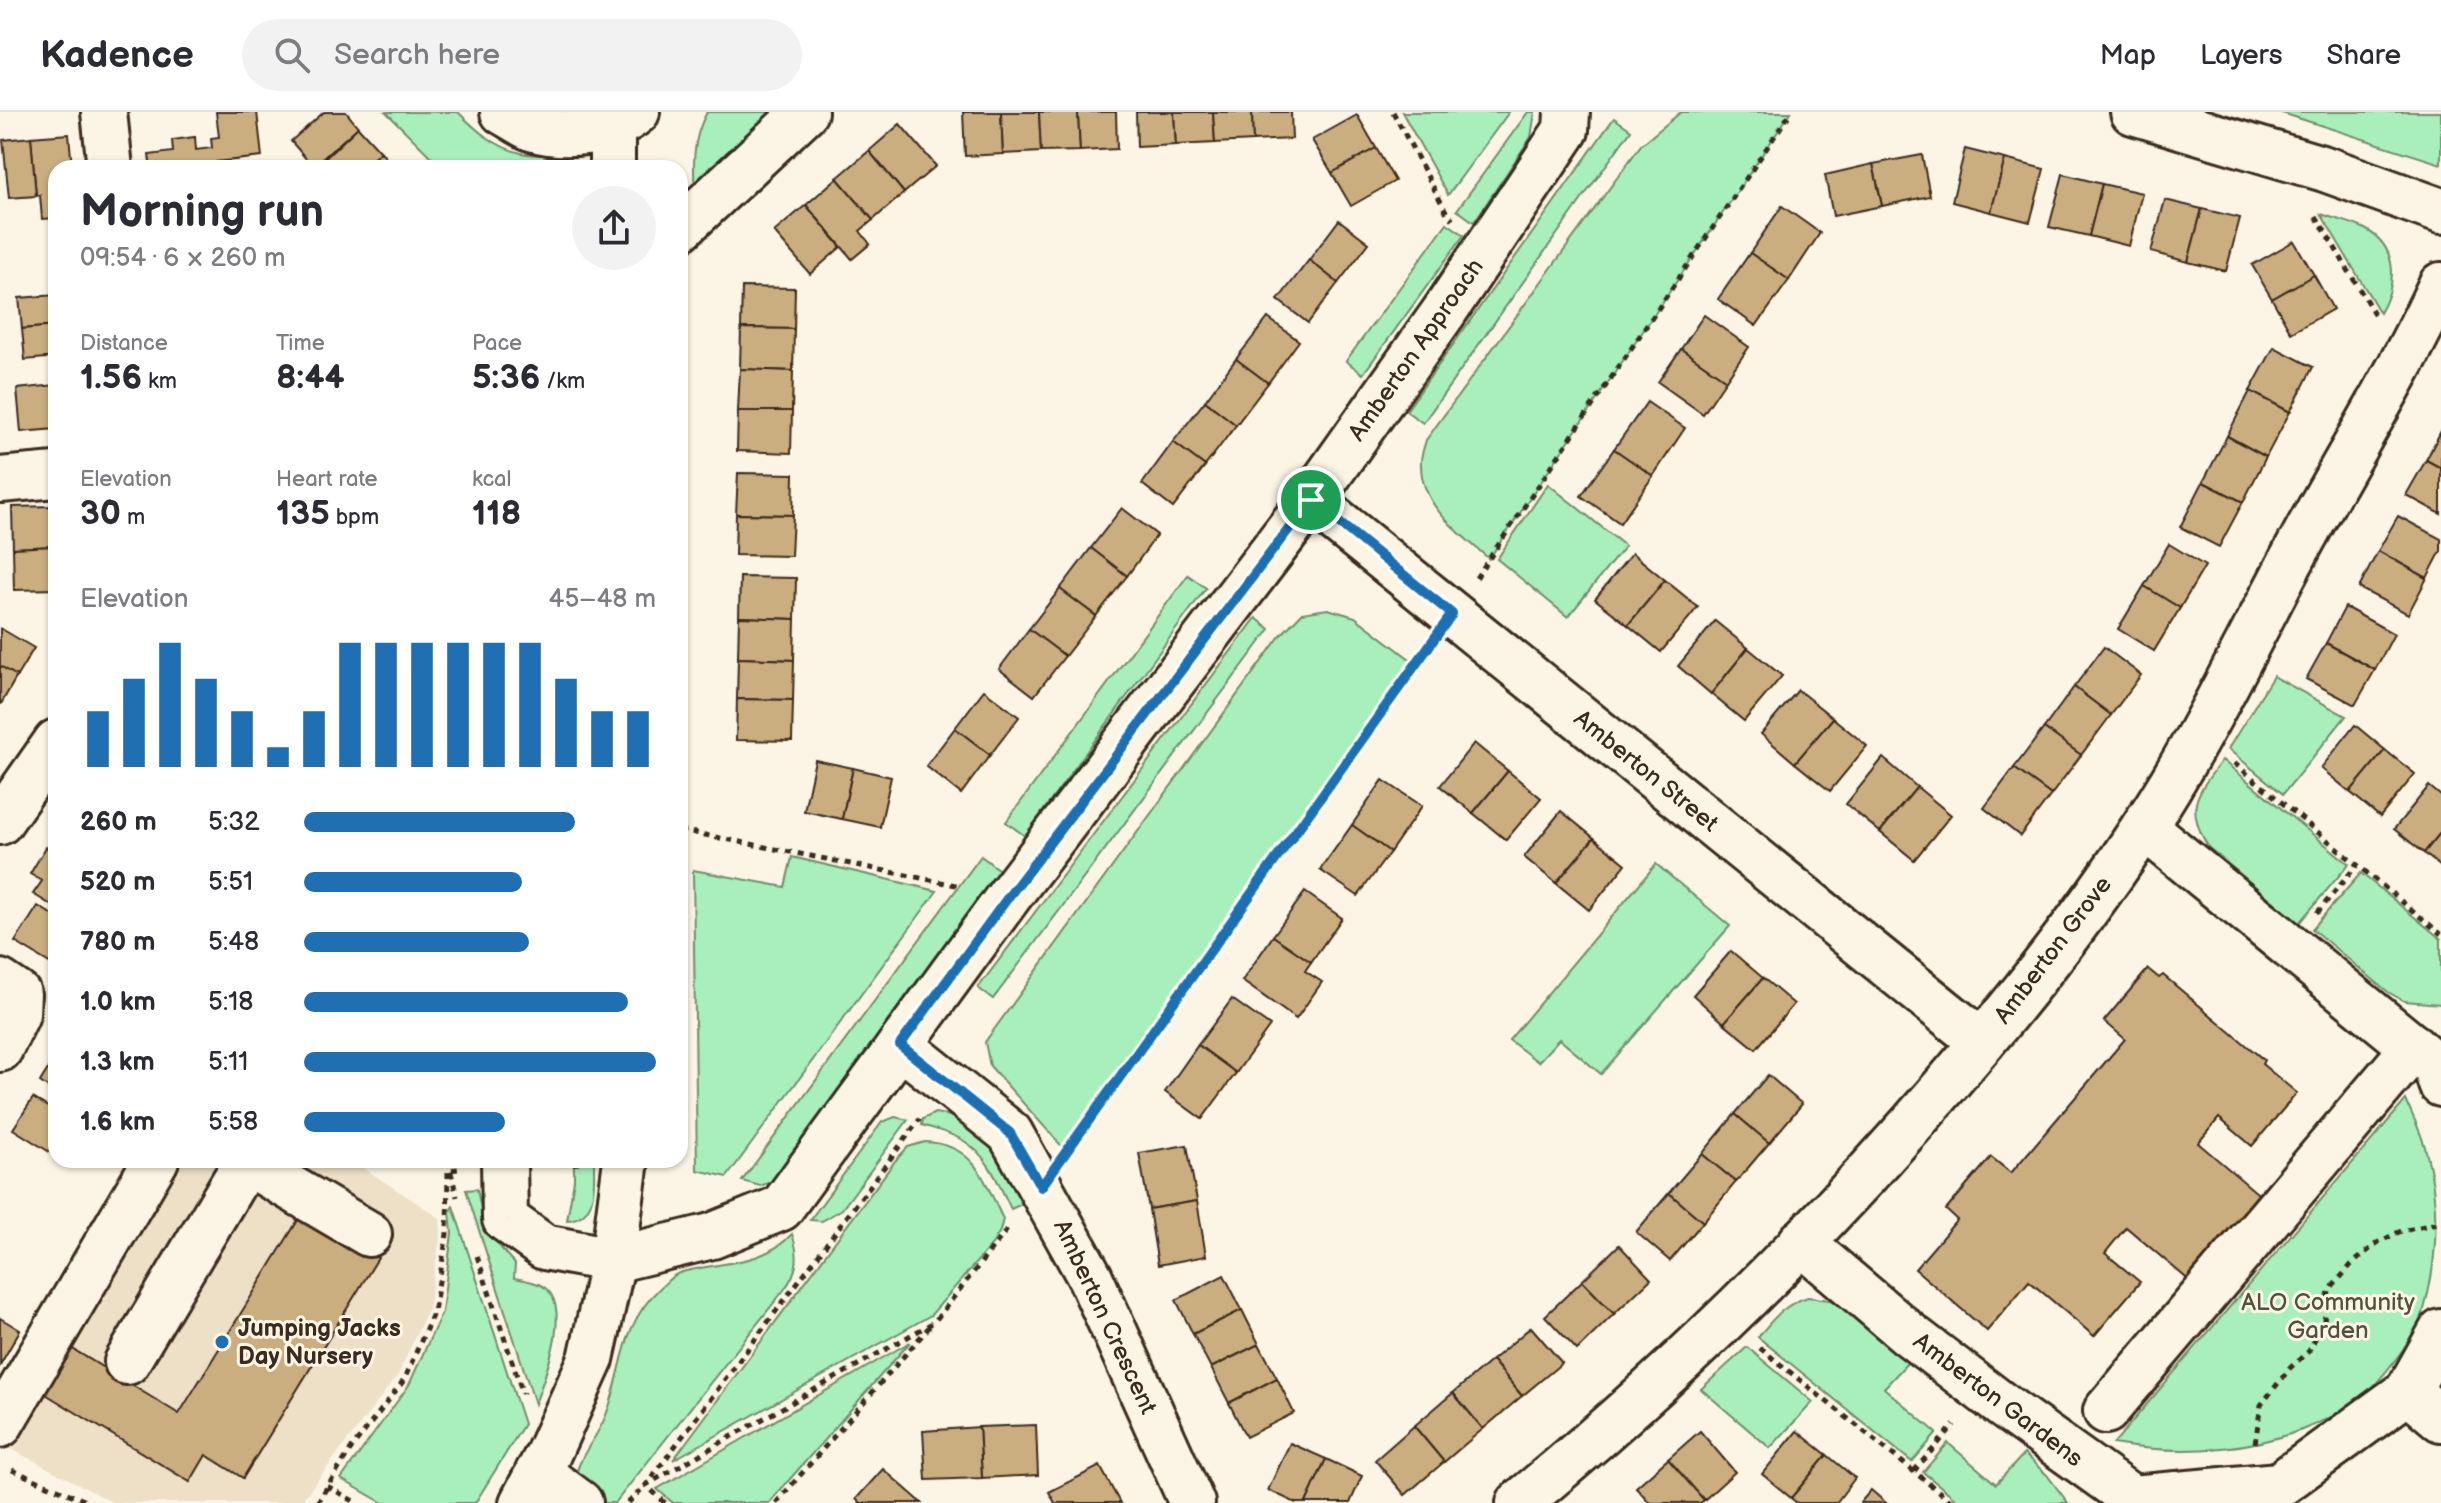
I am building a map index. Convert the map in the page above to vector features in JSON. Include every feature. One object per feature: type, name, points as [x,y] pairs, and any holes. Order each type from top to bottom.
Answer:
[{"type":"street","points":[[104,112],[109,160]]},
{"type":"street","points":[[503,112],[531,127],[570,134],[620,135]]},
{"type":"street","points":[[688,222],[805,112]]},
{"type":"street","name":"Amberton Approach","points":[[613,1260],[712,1236],[781,1208],[1009,896],[1311,500],[1566,130],[1567,112]]},
{"type":"street","points":[[2133,112],[2325,169],[2441,211]]},
{"type":"street","name":"Amberton Grove","points":[[1519,1503],[1614,1422],[1725,1320],[1878,1164],[2072,930],[2144,827],[2199,734],[2305,534],[2417,338],[2441,285]]},
{"type":"street","points":[[0,480],[48,476]]},
{"type":"street","name":"Amberton Street","points":[[1311,500],[1982,1042]]},
{"type":"street","points":[[0,822],[48,753]]},
{"type":"street","points":[[2106,1411],[2433,1065],[2144,827]]},
{"type":"street","points":[[0,1049],[17,1014],[9,988]]},
{"type":"street","name":"Amberton Crescent","points":[[900,1045],[1010,1133],[1090,1277],[1192,1503]]},
{"type":"street","points":[[0,1425],[151,1168]]},
{"type":"street","points":[[127,1362],[241,1168]]},
{"type":"street","points":[[257,1168],[369,1234]]},
{"type":"street","points":[[504,1168],[505,1219],[544,1247],[613,1260]]},
{"type":"street","points":[[580,1503],[536,1476],[591,1359],[613,1260],[625,1168]]},
{"type":"street","name":"Amberton Gardens","points":[[1801,1242],[1909,1334],[2132,1500],[2279,1485],[2408,1391],[2441,1332]]},
{"type":"street","points":[[2408,1391],[2441,1419]]},
{"type":"path","points":[[1393,112],[1448,215],[1487,247]]},
{"type":"path","points":[[776,1503],[934,1322],[1041,1187],[1452,614],[1791,112]]},
{"type":"path","points":[[2325,169],[2312,210],[2377,319],[2417,338]]},
{"type":"path","points":[[2199,734],[2441,934]]},
{"type":"path","points":[[688,832],[1009,896]]},
{"type":"path","points":[[2289,945],[2357,865]]},
{"type":"path","points":[[628,1503],[646,1485],[947,1083]]},
{"type":"path","points":[[448,1170],[462,1168]]},
{"type":"path","points":[[448,1170],[458,1201]]},
{"type":"path","points":[[317,1503],[352,1448],[404,1380],[434,1311],[447,1234],[448,1170]]},
{"type":"path","points":[[2260,1487],[2255,1443],[2261,1405],[2274,1385],[2309,1351],[2324,1320],[2329,1291],[2351,1265],[2377,1243],[2399,1232],[2441,1222]]},
{"type":"path","points":[[474,1246],[530,1413],[536,1476]]},
{"type":"path","points":[[1725,1320],[1953,1503]]},
{"type":"path","points":[[646,1485],[934,1322]]},
{"type":"path","points":[[1914,1471],[1984,1391]]},
{"type":"path","points":[[6,1468],[91,1503]]},
{"type":"path","points":[[646,1485],[665,1503]]},
{"type":"path","points":[[327,1486],[357,1503]]},
{"type":"shaded area","name":"Jumping Jacks Day Nursery","points":[[135,1168],[363,1168],[440,1218],[441,1233],[428,1309],[398,1375],[300,1503],[114,1503],[0,1443]]},
{"type":"green space","points":[[386,112],[458,112],[503,147],[564,160],[436,160]]},
{"type":"green space","points":[[707,112],[788,112],[695,195],[696,142]]},
{"type":"green space","points":[[1402,112],[1509,112],[1448,195]]},
{"type":"green space","points":[[1528,112],[1535,112],[1531,137],[1474,222],[1457,210]]},
{"type":"green space","points":[[1681,112],[1791,112],[1489,559],[1444,518],[1428,494],[1421,462],[1426,440],[1641,145]]},
{"type":"green space","points":[[2279,112],[2441,112],[2441,164]]},
{"type":"green space","points":[[1614,118],[1631,130],[1423,423],[1406,411]]},
{"type":"green space","points":[[2321,214],[2365,229],[2384,246],[2392,267],[2392,278],[2380,313]]},
{"type":"green space","points":[[1447,223],[1464,235],[1363,374],[1346,361]]},
{"type":"green space","points":[[1548,484],[1625,546],[1568,617],[1497,559]]},
{"type":"green space","points":[[1188,575],[1206,588],[1025,836],[1006,822]]},
{"type":"green space","points":[[1328,609],[1355,617],[1415,663],[1066,1151],[990,1066],[985,1042],[1280,636],[1302,613]]},
{"type":"green space","points":[[1256,618],[1270,629],[993,999],[978,988]]},
{"type":"green space","points":[[2273,676],[2346,716],[2283,794],[2228,749]]},
{"type":"green space","points":[[2222,760],[2349,864],[2299,923],[2209,848],[2201,834],[2196,802]]},
{"type":"green space","points":[[981,856],[999,870],[771,1182],[760,1186],[742,1181]]},
{"type":"green space","points":[[792,857],[937,891],[727,1177],[697,1170],[693,870],[785,887]]},
{"type":"green space","points":[[1656,864],[1730,926],[1601,1074],[1559,1039],[1538,1062],[1509,1040]]},
{"type":"green space","points":[[2361,873],[2441,939],[2441,1004],[2404,1001],[2388,992],[2312,929]]},
{"type":"green space","name":"ALO Community Garden","points":[[2406,1100],[2422,1138],[2431,1171],[2435,1212],[2434,1253],[2428,1294],[2419,1324],[2383,1375],[2348,1409],[2276,1438],[2195,1450],[2113,1444]]},
{"type":"green space","points":[[935,1113],[967,1124],[980,1134],[1000,1159],[1022,1204],[1011,1209],[992,1172],[973,1147],[954,1136],[922,1125],[923,1119]]},
{"type":"green space","points":[[895,1117],[908,1120],[842,1209],[822,1221],[810,1220],[882,1122]]},
{"type":"green space","points":[[925,1142],[956,1149],[976,1167],[1003,1219],[993,1243],[931,1315],[673,1460],[895,1161],[908,1147]]},
{"type":"green space","points":[[574,1168],[594,1168],[594,1189],[589,1206],[577,1218],[567,1220]]},
{"type":"green space","points":[[477,1189],[489,1230],[515,1264],[514,1278],[544,1287],[552,1297],[556,1310],[554,1342],[535,1404],[466,1190]]},
{"type":"green space","points":[[453,1206],[524,1424],[475,1503],[383,1503],[341,1479],[409,1385],[442,1312],[452,1233],[450,1211]]},
{"type":"green space","points":[[792,1234],[796,1264],[784,1290],[615,1503],[595,1503],[576,1475],[606,1415],[630,1333],[647,1303],[676,1274],[753,1258],[780,1245]]},
{"type":"green space","points":[[1808,1297],[1836,1301],[1910,1360],[1884,1388],[1937,1433],[1912,1462],[1758,1337],[1786,1308]]},
{"type":"green space","points":[[910,1342],[769,1503],[673,1503],[657,1489]]},
{"type":"green space","points":[[1747,1347],[1813,1402],[1770,1448],[1701,1389]]},
{"type":"green space","points":[[1948,1443],[1996,1484],[2024,1454],[2047,1475],[2068,1503],[1961,1503],[1923,1472]]},
{"type":"building","points":[[216,112],[257,112],[262,157],[150,160],[149,155],[173,152],[172,140],[195,137],[196,150],[212,148],[211,138],[219,137]]},
{"type":"building","points":[[324,112],[346,112],[358,127],[321,160],[307,160],[291,141]]},
{"type":"building","points":[[963,112],[1001,112],[1003,154],[965,156]]},
{"type":"building","points":[[1001,112],[1039,112],[1041,152],[1003,154]]},
{"type":"building","points":[[1039,112],[1078,112],[1080,151],[1041,152]]},
{"type":"building","points":[[1078,112],[1116,112],[1117,149],[1080,151]]},
{"type":"building","points":[[1136,112],[1174,112],[1176,145],[1137,147]]},
{"type":"building","points":[[1174,112],[1213,112],[1215,143],[1176,145]]},
{"type":"building","points":[[1213,112],[1252,112],[1253,141],[1215,143]]},
{"type":"building","points":[[1252,112],[1291,112],[1292,139],[1253,141]]},
{"type":"building","points":[[1357,115],[1376,148],[1332,173],[1312,140]]},
{"type":"building","points":[[900,124],[936,166],[904,193],[869,151]]},
{"type":"building","points":[[358,127],[381,152],[372,160],[323,160]]},
{"type":"building","points":[[69,134],[71,160],[48,160],[48,219],[42,219],[40,195],[36,196],[31,137]]},
{"type":"building","points":[[31,137],[36,196],[9,198],[3,140]]},
{"type":"building","points":[[1376,148],[1395,181],[1351,206],[1332,173]]},
{"type":"building","points":[[1965,149],[2005,159],[1991,212],[1952,202]]},
{"type":"building","points":[[869,151],[904,193],[873,220],[837,178]]},
{"type":"building","points":[[381,152],[388,160],[372,160]]},
{"type":"building","points":[[1922,155],[1930,196],[1882,206],[1873,164]]},
{"type":"building","points":[[2005,159],[2044,169],[2030,222],[1991,212]]},
{"type":"building","points":[[1873,164],[1882,206],[1833,216],[1825,175]]},
{"type":"building","points":[[2063,174],[2102,184],[2089,236],[2049,227]]},
{"type":"building","points":[[837,178],[873,220],[860,231],[870,244],[852,259],[806,205]]},
{"type":"building","points":[[2102,184],[2142,193],[2129,246],[2089,236]]},
{"type":"building","points":[[2165,200],[2202,209],[2188,262],[2151,252]]},
{"type":"building","points":[[806,205],[841,247],[810,274],[774,232]]},
{"type":"building","points":[[1782,206],[1820,233],[1789,280],[1750,253]]},
{"type":"building","points":[[2202,209],[2240,218],[2226,271],[2188,262]]},
{"type":"building","points":[[1339,220],[1369,243],[1338,283],[1309,260]]},
{"type":"building","points":[[2294,241],[2314,275],[2272,299],[2252,265]]},
{"type":"building","points":[[1750,253],[1789,280],[1756,326],[1718,299]]},
{"type":"building","points":[[1309,260],[1338,283],[1308,323],[1278,300]]},
{"type":"building","points":[[2314,275],[2333,309],[2291,333],[2272,299]]},
{"type":"building","points":[[742,287],[795,288],[794,329],[741,328]]},
{"type":"building","points":[[48,296],[48,327],[22,329],[19,298]]},
{"type":"building","points":[[1704,315],[1749,347],[1726,380],[1681,349]]},
{"type":"building","points":[[1268,318],[1299,341],[1268,383],[1236,359]]},
{"type":"building","points":[[48,327],[48,358],[25,360],[22,329]]},
{"type":"building","points":[[741,328],[794,329],[793,371],[740,369]]},
{"type":"building","points":[[2274,347],[2313,367],[2290,412],[2250,391]]},
{"type":"building","points":[[1681,349],[1726,380],[1703,414],[1658,382]]},
{"type":"building","points":[[1236,359],[1268,383],[1236,425],[1205,401]]},
{"type":"building","points":[[740,369],[793,371],[792,411],[738,411]]},
{"type":"building","points":[[48,386],[48,430],[21,432],[17,389]]},
{"type":"building","points":[[2250,391],[2290,412],[2266,457],[2227,436]]},
{"type":"building","points":[[1205,401],[1236,425],[1205,466],[1173,442]]},
{"type":"building","points":[[1647,402],[1685,428],[1653,476],[1614,449]]},
{"type":"building","points":[[738,411],[792,411],[791,453],[737,451]]},
{"type":"building","points":[[2441,431],[2441,468],[2426,460]]},
{"type":"building","points":[[2227,436],[2266,457],[2243,502],[2203,482]]},
{"type":"building","points":[[1173,442],[1205,466],[1173,508],[1142,484]]},
{"type":"building","points":[[1614,449],[1653,476],[1620,523],[1581,496]]},
{"type":"building","points":[[2426,460],[2441,468],[2441,514],[2406,495]]},
{"type":"building","points":[[738,473],[794,474],[793,515],[736,514]]},
{"type":"building","points":[[2203,482],[2243,502],[2219,547],[2180,527]]},
{"type":"building","points":[[48,506],[48,546],[13,548],[12,507]]},
{"type":"building","points":[[1122,508],[1157,535],[1127,576],[1091,548]]},
{"type":"building","points":[[736,514],[793,515],[791,556],[735,555]]},
{"type":"building","points":[[2398,516],[2441,539],[2441,551],[2427,578],[2378,551]]},
{"type":"building","points":[[2169,544],[2205,566],[2180,608],[2144,586]]},
{"type":"building","points":[[48,546],[48,589],[14,590],[13,548]]},
{"type":"building","points":[[1091,548],[1127,576],[1096,616],[1060,589]]},
{"type":"building","points":[[2378,551],[2427,578],[2408,614],[2359,588]]},
{"type":"building","points":[[1632,553],[1665,580],[1628,625],[1595,599]]},
{"type":"building","points":[[740,577],[796,578],[795,619],[739,617]]},
{"type":"building","points":[[1665,580],[1698,607],[1661,652],[1628,625]]},
{"type":"building","points":[[2144,586],[2180,608],[2154,651],[2118,629]]},
{"type":"building","points":[[1060,589],[1096,616],[1065,656],[1029,629]]},
{"type":"building","points":[[2345,607],[2394,634],[2375,670],[2326,643]]},
{"type":"building","points":[[739,617],[795,619],[794,660],[738,658]]},
{"type":"building","points":[[1715,621],[1748,648],[1711,694],[1678,666]]},
{"type":"building","points":[[0,628],[34,648],[17,676],[0,666]]},
{"type":"building","points":[[1029,629],[1065,656],[1034,696],[999,669]]},
{"type":"building","points":[[2326,643],[2375,670],[2355,705],[2306,679]]},
{"type":"building","points":[[2104,647],[2141,675],[2111,715],[2074,687]]},
{"type":"building","points":[[1748,648],[1782,676],[1744,721],[1711,694]]},
{"type":"building","points":[[738,658],[794,660],[793,700],[737,699]]},
{"type":"building","points":[[0,666],[17,676],[1,704],[0,704]]},
{"type":"building","points":[[2074,687],[2111,715],[2081,755],[2044,728]]},
{"type":"building","points":[[984,690],[1019,717],[990,755],[955,728]]},
{"type":"building","points":[[1798,690],[1833,718],[1795,763],[1761,734]]},
{"type":"building","points":[[737,699],[793,700],[792,741],[736,740]]},
{"type":"building","points":[[1833,718],[1867,746],[1830,791],[1795,763]]},
{"type":"building","points":[[2355,725],[2385,750],[2350,792],[2321,768]]},
{"type":"building","points":[[955,728],[990,755],[961,794],[926,766]]},
{"type":"building","points":[[2044,728],[2081,755],[2051,795],[2014,768]]},
{"type":"building","points":[[1474,743],[1508,771],[1473,813],[1440,786]]},
{"type":"building","points":[[2385,750],[2415,774],[2380,817],[2350,792]]},
{"type":"building","points":[[1883,758],[1917,787],[1880,832],[1846,804]]},
{"type":"building","points":[[815,760],[853,768],[842,819],[804,811]]},
{"type":"building","points":[[853,768],[891,777],[880,827],[842,819]]},
{"type":"building","points":[[2014,768],[2051,795],[2020,836],[1984,808]]},
{"type":"building","points":[[1508,771],[1541,798],[1506,840],[1473,813]]},
{"type":"building","points":[[1383,780],[1422,806],[1390,852],[1352,825]]},
{"type":"building","points":[[2429,786],[2441,796],[2441,832],[2424,853],[2394,829]]},
{"type":"building","points":[[1917,787],[1951,815],[1914,860],[1880,832]]},
{"type":"building","points":[[1561,811],[1594,838],[1556,883],[1524,857]]},
{"type":"building","points":[[1352,825],[1390,852],[1358,896],[1320,870]]},
{"type":"building","points":[[2441,832],[2441,867],[2424,853]]},
{"type":"building","points":[[1594,838],[1626,864],[1589,910],[1556,883]]},
{"type":"building","points":[[48,848],[48,903],[33,894],[42,881],[30,874]]},
{"type":"building","points":[[1305,892],[1342,918],[1311,962],[1273,936]]},
{"type":"building","points":[[38,906],[48,912],[48,962],[15,942]]},
{"type":"building","points":[[1273,936],[1311,962],[1305,971],[1322,982],[1296,1019],[1242,981]]},
{"type":"building","points":[[1731,951],[1763,978],[1724,1023],[1693,995]]},
{"type":"building","points":[[2148,969],[2159,978],[2163,975],[2264,1060],[2262,1064],[2297,1093],[2252,1146],[2219,1118],[2198,1143],[2270,1204],[2198,1288],[2126,1227],[2105,1253],[2140,1282],[2094,1336],[2029,1281],[1987,1331],[1915,1269],[1957,1220],[1946,1210],[1991,1157],[2011,1173],[2125,1039],[2104,1021]]},
{"type":"building","points":[[1763,978],[1794,1004],[1756,1049],[1724,1023]]},
{"type":"building","points":[[1232,999],[1270,1026],[1236,1073],[1198,1045]]},
{"type":"building","points":[[1198,1045],[1236,1073],[1202,1119],[1165,1092]]},
{"type":"building","points":[[48,1069],[48,1088],[40,1082]]},
{"type":"building","points":[[1768,1075],[1802,1104],[1769,1143],[1735,1114]]},
{"type":"building","points":[[33,1098],[48,1107],[48,1151],[13,1129]]},
{"type":"building","points":[[1735,1114],[1769,1143],[1736,1182],[1702,1154]]},
{"type":"building","points":[[1187,1145],[1197,1201],[1149,1209],[1139,1153]]},
{"type":"building","points":[[1702,1154],[1736,1182],[1703,1222],[1669,1193]]},
{"type":"building","points":[[1669,1193],[1703,1222],[1670,1261],[1636,1232]]},
{"type":"building","points":[[1197,1201],[1206,1256],[1158,1265],[1149,1209]]},
{"type":"building","points":[[303,1212],[378,1258],[243,1478],[206,1455],[190,1482],[39,1390],[66,1345],[179,1414]]},
{"type":"building","points":[[1619,1245],[1651,1279],[1614,1314],[1582,1281]]},
{"type":"building","points":[[1224,1275],[1242,1310],[1193,1334],[1176,1300]]},
{"type":"building","points":[[1582,1281],[1614,1314],[1577,1350],[1545,1316]]},
{"type":"building","points":[[1242,1310],[1259,1344],[1211,1368],[1193,1334]]},
{"type":"building","points":[[0,1318],[20,1330],[0,1365]]},
{"type":"building","points":[[1531,1327],[1562,1363],[1522,1396],[1492,1360]]},
{"type":"building","points":[[1259,1344],[1277,1378],[1229,1403],[1211,1368]]},
{"type":"building","points":[[1492,1360],[1522,1396],[1483,1429],[1453,1393]]},
{"type":"building","points":[[1277,1378],[1294,1413],[1246,1437],[1229,1403]]},
{"type":"building","points":[[1453,1393],[1483,1429],[1444,1462],[1414,1426]]},
{"type":"building","points":[[1036,1425],[1038,1475],[982,1478],[979,1427]]},
{"type":"building","points":[[1414,1426],[1444,1462],[1405,1495],[1375,1460]]},
{"type":"building","points":[[979,1427],[982,1478],[926,1480],[923,1431]]},
{"type":"building","points":[[1700,1431],[1735,1472],[1704,1500],[1668,1459]]},
{"type":"building","points":[[1797,1431],[1827,1455],[1791,1498],[1762,1474]]},
{"type":"building","points":[[1290,1443],[1326,1459],[1306,1503],[1296,1503],[1268,1490]]},
{"type":"building","points":[[1827,1455],[1855,1478],[1836,1503],[1797,1503],[1791,1498]]},
{"type":"building","points":[[1326,1459],[1362,1476],[1350,1503],[1306,1503]]},
{"type":"building","points":[[1668,1459],[1704,1500],[1700,1503],[1650,1503],[1636,1487]]},
{"type":"building","points":[[1100,1466],[1120,1503],[1055,1503],[1049,1492]]},
{"type":"building","points":[[883,1469],[922,1503],[860,1503],[856,1499]]},
{"type":"building","points":[[1871,1490],[1886,1503],[1860,1503]]},
{"type":"place","name":"Jumping Jacks Day Nursery","points":[[222,1342]]},
{"type":"route","points":[[1311,500],[1452,614],[1041,1187],[1010,1133],[900,1045],[1009,896],[1311,500]]}]
